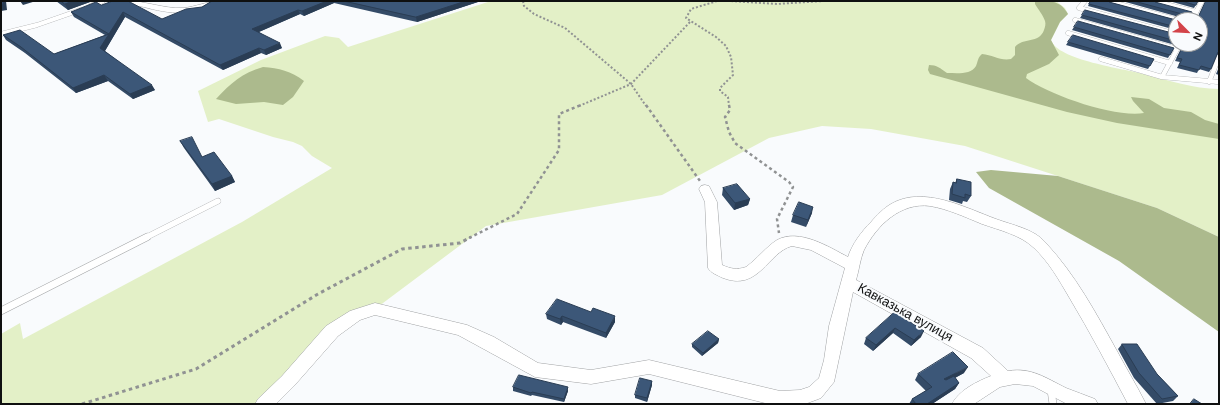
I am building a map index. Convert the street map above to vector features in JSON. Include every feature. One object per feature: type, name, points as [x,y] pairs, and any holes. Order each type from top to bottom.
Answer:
[{"type":"street","points":[[131,1],[164,11],[187,12],[199,9],[216,1]]},
{"type":"street","points":[[705,189],[711,202],[715,268],[730,275],[743,274],[753,269],[783,243],[791,241],[817,247],[852,265]]},
{"type":"street","points":[[848,282],[857,250],[871,230],[885,215],[898,206],[913,202],[930,202],[954,208],[1027,236],[1039,244],[1059,268],[1096,328],[1137,404]]},
{"type":"street","name":"Кавказька вулиця","points":[[264,404],[288,381],[332,331],[355,315],[375,309],[461,329],[488,342],[535,370],[591,377],[649,367],[780,399],[800,398],[815,393],[826,382],[832,360],[836,326],[848,282],[977,354],[1005,378]]},
{"type":"street","points":[[961,404],[986,386],[1005,378],[1022,377],[1036,379],[1052,396],[1089,404]]},
{"type":"lane","points":[[1,34],[37,25],[103,1]]},
{"type":"lane","points":[[1085,1],[1079,8],[1168,32]]},
{"type":"lane","points":[[1108,1],[1168,17]]},
{"type":"lane","points":[[1154,1],[1196,12],[1202,1]]},
{"type":"lane","points":[[1075,20],[1168,46]]},
{"type":"lane","points":[[1068,33],[1170,63]]},
{"type":"lane","points":[[1162,76],[1176,52]]},
{"type":"lane","points":[[1209,82],[1219,56]]},
{"type":"lane","points":[[1101,59],[1162,76],[1219,82]]},
{"type":"lane","points":[[1,311],[218,202]]},
{"type":"path","points":[[523,1],[524,6],[534,14],[566,28],[631,84],[705,189]]},
{"type":"path","points":[[718,1],[691,9],[686,18],[720,40],[729,49],[734,75],[720,88],[720,91],[728,97],[730,110],[725,116],[729,132],[735,143],[793,187],[792,192],[780,209],[776,226],[783,243]]},
{"type":"path","points":[[731,1],[779,5],[797,5],[823,1]]},
{"type":"path","points":[[82,404],[196,370],[318,294],[402,250],[460,243],[517,214],[559,150],[559,114],[631,84],[690,22]]},
{"type":"green space","points":[[491,1],[1056,1],[1065,8],[1068,14],[1060,22],[1051,40],[1056,47],[1065,53],[1093,63],[1181,84],[1200,88],[1219,89],[1219,237],[1157,208],[965,146],[871,129],[822,126],[769,138],[662,195],[486,226],[375,309],[355,315],[264,404],[1,404],[1,334],[20,323],[23,339],[242,222],[332,168],[312,156],[302,146],[293,142],[219,119],[208,122],[198,91],[261,60],[325,36],[339,38],[348,47]]},
{"type":"green space","points":[[1035,1],[1054,2],[1062,6],[1068,14],[1060,22],[1051,40],[1059,55],[1049,64],[1027,74],[1026,78],[1036,85],[1066,98],[1100,109],[1132,114],[1144,113],[1131,97],[1149,99],[1164,108],[1191,112],[1205,120],[1219,124],[1219,139],[1117,123],[1067,112],[930,74],[928,70],[929,65],[936,66],[947,73],[963,73],[971,71],[976,66],[982,54],[1003,59],[1011,59],[1015,55],[1015,47],[1018,44],[1035,39],[1042,34],[1044,30],[1045,21],[1035,4]]},
{"type":"green space","points":[[263,67],[285,71],[304,81],[293,97],[283,105],[264,102],[236,104],[216,99],[237,79],[249,72]]},
{"type":"green space","points":[[991,170],[1058,176],[1157,208],[1219,237],[1219,332],[1119,261],[989,188],[976,172]]},
{"type":"building","points":[[61,1],[73,1],[65,4]]},
{"type":"building","points":[[113,1],[128,1],[162,19],[186,9],[202,7],[212,1],[327,1],[302,11],[298,10],[252,29],[280,43],[264,50],[259,48],[220,65],[123,12],[109,34],[71,12],[96,2],[101,5]]},
{"type":"building","points":[[344,1],[466,1],[416,17]]},
{"type":"building","points":[[1091,1],[1108,1],[1168,18],[1168,25],[1089,4]]},
{"type":"building","points":[[1134,1],[1154,1],[1192,12],[1174,12]]},
{"type":"building","points":[[1182,1],[1198,1],[1196,5]]},
{"type":"building","points":[[1206,1],[1219,1],[1219,52],[1211,69],[1201,66],[1199,70],[1179,65],[1182,59],[1177,58],[1180,52],[1208,52],[1208,12],[1200,12]]},
{"type":"building","points":[[1085,10],[1168,32],[1168,39],[1082,15]]},
{"type":"building","points":[[1078,21],[1168,46],[1168,52],[1172,52],[1170,55],[1074,27]]},
{"type":"building","points":[[20,30],[54,54],[109,34],[100,48],[152,85],[130,94],[104,75],[73,88],[21,47],[3,35]]},
{"type":"building","points":[[1073,35],[1154,59],[1150,66],[1068,42]]},
{"type":"building","points":[[192,137],[202,157],[214,152],[232,176],[212,184],[180,141]]},
{"type":"building","points":[[957,179],[971,182],[971,196],[965,194],[965,198],[952,194],[953,182],[956,183]]},
{"type":"building","points":[[737,184],[750,199],[735,203],[723,188]]},
{"type":"building","points":[[799,202],[813,207],[808,220],[793,215]]},
{"type":"building","points":[[557,299],[591,312],[593,308],[615,316],[606,333],[562,316],[560,319],[546,314]]},
{"type":"building","points":[[895,312],[924,331],[914,340],[895,328],[876,345],[866,338]]},
{"type":"building","points":[[708,331],[719,339],[703,353],[692,344]]},
{"type":"building","points":[[1122,344],[1137,344],[1157,374],[1178,396],[1162,399],[1139,373]]},
{"type":"building","points":[[953,352],[968,367],[944,379],[946,380],[954,376],[959,383],[927,404],[916,404],[912,399],[932,387],[918,374]]},
{"type":"building","points":[[519,375],[568,387],[564,399],[531,393],[513,387]]},
{"type":"building","points":[[640,378],[652,381],[647,398],[635,395]]},
{"type":"building","points":[[1194,399],[1202,404],[1190,404]]}]
